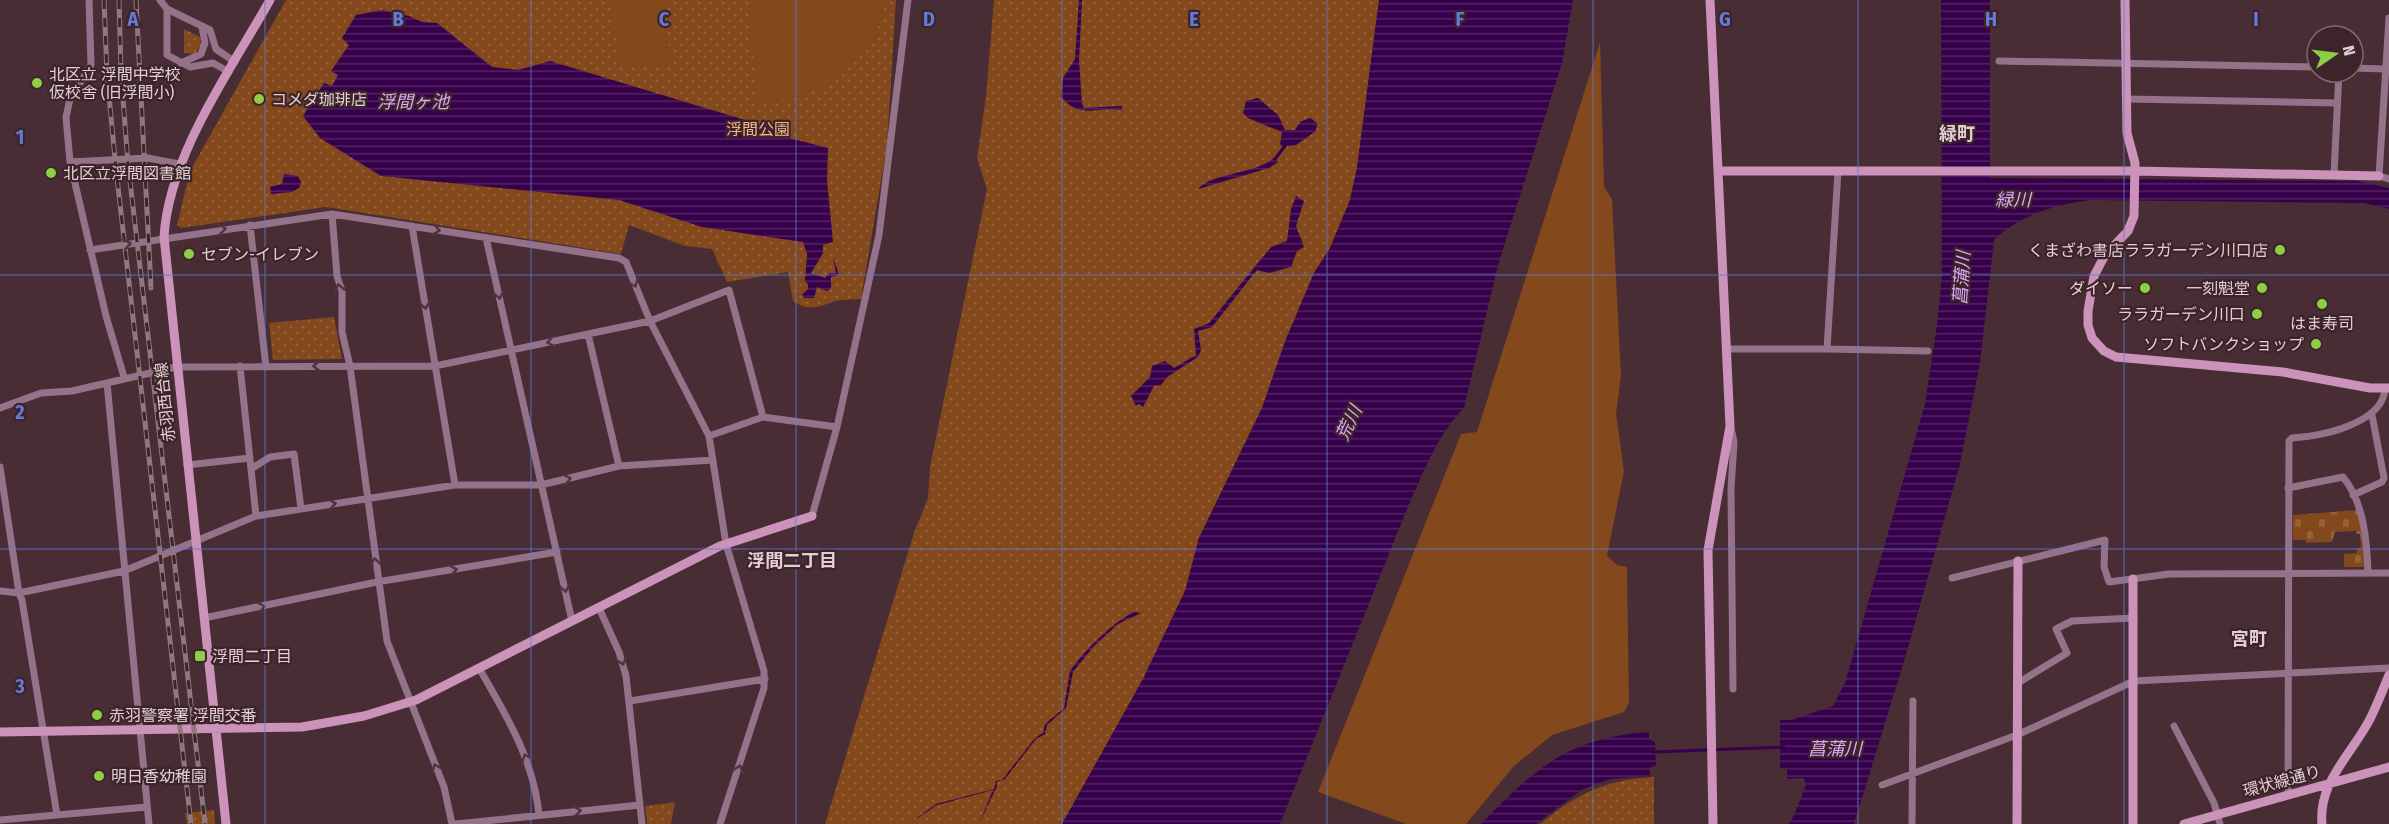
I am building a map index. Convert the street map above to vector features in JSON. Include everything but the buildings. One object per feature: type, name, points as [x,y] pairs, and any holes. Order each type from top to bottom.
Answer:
[{"type":"street","points":[[89,0],[91,65],[70,99],[66,117],[70,162],[90,250],[124,377]]},
{"type":"street","points":[[160,0],[167,9],[210,30],[219,53],[235,62]]},
{"type":"street","name":"赤羽西台線","points":[[226,824],[164,237],[170,195],[179,164],[270,0]]},
{"type":"street","points":[[0,732],[215,730],[318,725],[364,716],[410,702],[726,544],[812,516],[837,427],[879,235],[908,0]]},
{"type":"street","points":[[1710,0],[1730,426],[1734,442],[1731,489],[1733,689]]},
{"type":"street","points":[[2125,0],[2127,133],[2135,174],[2135,203],[2133,222],[2105,255],[2091,287],[2088,325],[2092,338],[2104,351],[2125,358],[2283,372],[2387,388],[2383,404],[2372,415],[2316,438],[2292,438],[2289,441],[2288,795]]},
{"type":"street","points":[[167,9],[166,55],[190,68],[213,63],[229,72]]},
{"type":"street","points":[[2379,176],[2389,18]]},
{"type":"street","points":[[181,63],[201,54],[205,43],[202,27]]},
{"type":"street","points":[[1999,60],[2305,67]]},
{"type":"street","points":[[2365,68],[2385,69]]},
{"type":"street","points":[[2334,174],[2338,84]]},
{"type":"street","points":[[2126,99],[2337,103]]},
{"type":"street","points":[[70,162],[148,158],[179,164]]},
{"type":"street","points":[[1718,171],[2334,174],[2379,176],[2389,179]]},
{"type":"street","points":[[1827,349],[1838,171]]},
{"type":"street","points":[[90,250],[164,237],[332,214],[619,258],[626,262],[650,321],[709,436],[726,544],[765,679],[754,723],[720,824]]},
{"type":"street","points":[[332,214],[337,276],[342,291],[342,332],[350,366],[377,582],[387,641],[444,787],[454,824],[640,805]]},
{"type":"street","points":[[250,225],[266,367]]},
{"type":"street","points":[[412,226],[455,485]]},
{"type":"street","points":[[486,238],[572,621]]},
{"type":"street","points":[[0,408],[41,393],[72,391],[124,377],[176,367],[435,366],[650,321],[729,290],[763,417]]},
{"type":"street","points":[[588,334],[620,466]]},
{"type":"street","points":[[1727,349],[1928,351]]},
{"type":"street","points":[[240,366],[256,516]]},
{"type":"street","points":[[107,382],[149,824]]},
{"type":"street","points":[[2353,495],[2382,482],[2384,478],[2372,415]]},
{"type":"street","points":[[709,436],[763,417],[837,427]]},
{"type":"street","points":[[1713,824],[1708,550],[1730,426]]},
{"type":"street","points":[[251,469],[270,457],[294,454],[301,509]]},
{"type":"street","points":[[187,465],[250,458]]},
{"type":"street","points":[[0,591],[19,593],[124,571],[256,516],[455,485],[542,485],[620,466],[713,460]]},
{"type":"street","points":[[0,467],[57,815]]},
{"type":"street","points":[[2288,488],[2343,477],[2360,511],[2368,548],[2368,573]]},
{"type":"street","points":[[1952,578],[2105,540],[2104,567],[2109,582],[2169,574],[2389,573]]},
{"type":"street","points":[[204,618],[377,582],[557,552]]},
{"type":"street","points":[[2017,824],[2018,561]]},
{"type":"street","points":[[2133,579],[2133,824]]},
{"type":"street","points":[[599,608],[623,663],[630,701],[642,824]]},
{"type":"street","points":[[2018,683],[2067,653],[2056,629],[2072,621],[2134,618]]},
{"type":"street","points":[[479,668],[524,753],[535,783],[540,815]]},
{"type":"street","points":[[1882,785],[2018,735],[2134,681],[2389,668]]},
{"type":"street","points":[[2322,824],[2320,809],[2329,784],[2370,720],[2389,675]]},
{"type":"street","points":[[630,701],[765,679]]},
{"type":"street","points":[[1912,824],[1913,701]]},
{"type":"street","points":[[2174,726],[2214,803],[2219,819]]},
{"type":"street","name":"環状線通り","points":[[2184,824],[2219,819],[2288,795],[2389,767]]},
{"type":"street","points":[[0,820],[16,821],[147,807]]},
{"type":"green space","name":"浮間公園","points":[[286,0],[896,0],[887,145],[861,299],[838,300],[814,307],[804,306],[793,301],[788,272],[727,282],[712,249],[685,246],[629,225],[621,254],[326,207],[181,228],[177,225],[190,171]]},
{"type":"green space","points":[[613,0],[665,0],[670,64],[618,68]]},
{"type":"green space","points":[[748,0],[885,0],[884,14],[869,48],[840,77],[798,98],[758,101]]},
{"type":"green space","points":[[994,0],[1379,0],[1357,168],[1350,200],[1330,248],[1314,273],[1286,339],[1262,408],[1199,538],[1185,591],[1143,679],[1062,824],[825,824],[914,533],[928,498],[930,467],[987,189],[977,158],[986,97]]},
{"type":"green space","points":[[184,29],[200,37],[201,46],[194,54],[184,53]]},
{"type":"green space","points":[[1600,42],[1604,186],[1612,200],[1621,376],[1616,414],[1624,471],[1607,556],[1617,565],[1627,567],[1629,703],[1624,712],[1552,735],[1513,767],[1466,824],[1406,824],[1318,792],[1461,434],[1477,432]]},
{"type":"green space","points":[[334,317],[342,359],[273,360],[269,323]]},
{"type":"green space","points":[[2358,510],[2364,544],[2364,567],[2344,567],[2344,554],[2357,553],[2357,548],[2361,548],[2360,534],[2356,531],[2335,532],[2332,542],[2306,543],[2306,540],[2293,540],[2293,515]]},
{"type":"green space","points":[[1654,777],[1654,824],[1540,824],[1567,804],[1593,790],[1621,781]]},
{"type":"green space","points":[[675,802],[671,824],[647,824],[645,806]]},
{"type":"green space","points":[[214,810],[215,824],[187,824],[185,813]]},
{"type":"water","points":[[1079,0],[1082,0],[1079,60],[1082,104],[1084,108],[1122,106],[1122,110],[1082,110],[1068,104],[1061,97],[1063,78],[1075,59]]},
{"type":"water","name":"荒川","points":[[1379,0],[1573,0],[1562,63],[1498,265],[1464,408],[1438,443],[1407,509],[1280,824],[1062,824],[1143,679],[1185,591],[1199,538],[1262,408],[1286,339],[1314,273],[1330,248],[1350,200],[1357,168]]},
{"type":"water","name":"菖蒲川","points":[[1941,0],[1990,0],[1990,178],[2357,181],[2389,188],[2389,209],[2364,203],[2091,200],[2065,204],[2039,212],[2015,224],[1994,240],[1980,363],[1960,464],[1905,658],[1854,824],[1789,824],[1806,785],[1804,778],[1787,779],[1787,768],[1780,768],[1780,720],[1791,720],[1833,706],[1845,683],[1925,404],[1942,275]]},
{"type":"water","name":"浮間ヶ池","points":[[382,10],[409,16],[422,22],[437,23],[492,67],[518,70],[550,61],[758,124],[762,131],[828,148],[827,181],[833,242],[823,245],[823,253],[811,273],[825,278],[829,273],[836,273],[833,257],[839,275],[831,277],[831,288],[827,291],[817,287],[814,298],[804,298],[802,295],[808,289],[808,284],[805,281],[807,254],[803,242],[702,227],[619,200],[381,176],[320,138],[303,116],[324,83],[332,86],[338,75],[331,71],[349,45],[342,38],[356,15]]},
{"type":"water","points":[[1258,98],[1278,115],[1285,130],[1295,130],[1300,122],[1310,118],[1317,123],[1316,131],[1296,145],[1283,147],[1280,144],[1282,132],[1248,118],[1243,113],[1246,101]]},
{"type":"water","points":[[1275,157],[1278,162],[1269,168],[1198,189],[1214,179],[1257,167]]},
{"type":"water","points":[[284,174],[298,176],[301,182],[299,188],[292,192],[271,194],[270,187],[282,184]]},
{"type":"water","points":[[1296,196],[1304,201],[1296,226],[1304,247],[1297,251],[1291,267],[1269,273],[1257,270],[1212,327],[1198,331],[1201,350],[1198,357],[1167,377],[1161,385],[1154,386],[1143,407],[1139,404],[1136,406],[1131,396],[1150,377],[1152,366],[1165,361],[1174,368],[1196,355],[1194,329],[1209,323],[1271,247],[1287,241],[1291,209]]},
{"type":"water","points":[[1134,612],[1141,613],[1118,624],[1094,646],[1073,672],[1066,708],[1047,725],[1045,734],[1036,739],[1005,779],[997,782],[997,786],[979,824],[993,790],[937,805],[909,824],[936,804],[994,789],[996,781],[1002,780],[1035,738],[1043,733],[1045,724],[1064,708],[1070,671],[1076,663],[1108,630]]},
{"type":"water","points":[[1649,732],[1649,739],[1655,742],[1656,765],[1650,768],[1650,776],[1611,779],[1583,789],[1536,824],[1481,824],[1519,787],[1555,759],[1596,741],[1620,735]]},
{"type":"waterway","points":[[1275,159],[1285,146]]},
{"type":"waterway","points":[[1653,752],[1784,747]]},
{"type":"railway","points":[[104,0],[107,75],[116,169],[191,824]]},
{"type":"railway","points":[[119,0],[121,73],[128,164],[205,824]]},
{"type":"railway","points":[[136,0],[151,288]]},
{"type":"place","name":"北区立 浮間中学校 仮校舎 (旧浮間小)","points":[[37,83]]},
{"type":"place","name":"コメダ珈琲店","points":[[259,99]]},
{"type":"place","name":"北区立浮間図書館","points":[[51,173]]},
{"type":"place","name":"くまざわ書店ララガーデン川口店","points":[[2280,250]]},
{"type":"place","name":"セブン-イレブン","points":[[189,254]]},
{"type":"place","name":"ダイソー","points":[[2145,288]]},
{"type":"place","name":"一刻魁堂","points":[[2262,288]]},
{"type":"place","name":"はま寿司","points":[[2322,304]]},
{"type":"place","name":"ララガーデン川口","points":[[2257,314]]},
{"type":"place","name":"ソフトバンクショップ","points":[[2316,344]]},
{"type":"place","name":"浮間二丁目","points":[[200,656]]},
{"type":"place","name":"赤羽警察署 浮間交番","points":[[97,715]]},
{"type":"place","name":"明日香幼稚園","points":[[99,776]]},
{"type":"district","name":"緑町","points":[[1957,134]]},
{"type":"district","name":"浮間二丁目","points":[[792,561]]},
{"type":"district","name":"宮町","points":[[2249,639]]},
{"type":"water label","name":"緑川","points":[[2013,200]]}]
